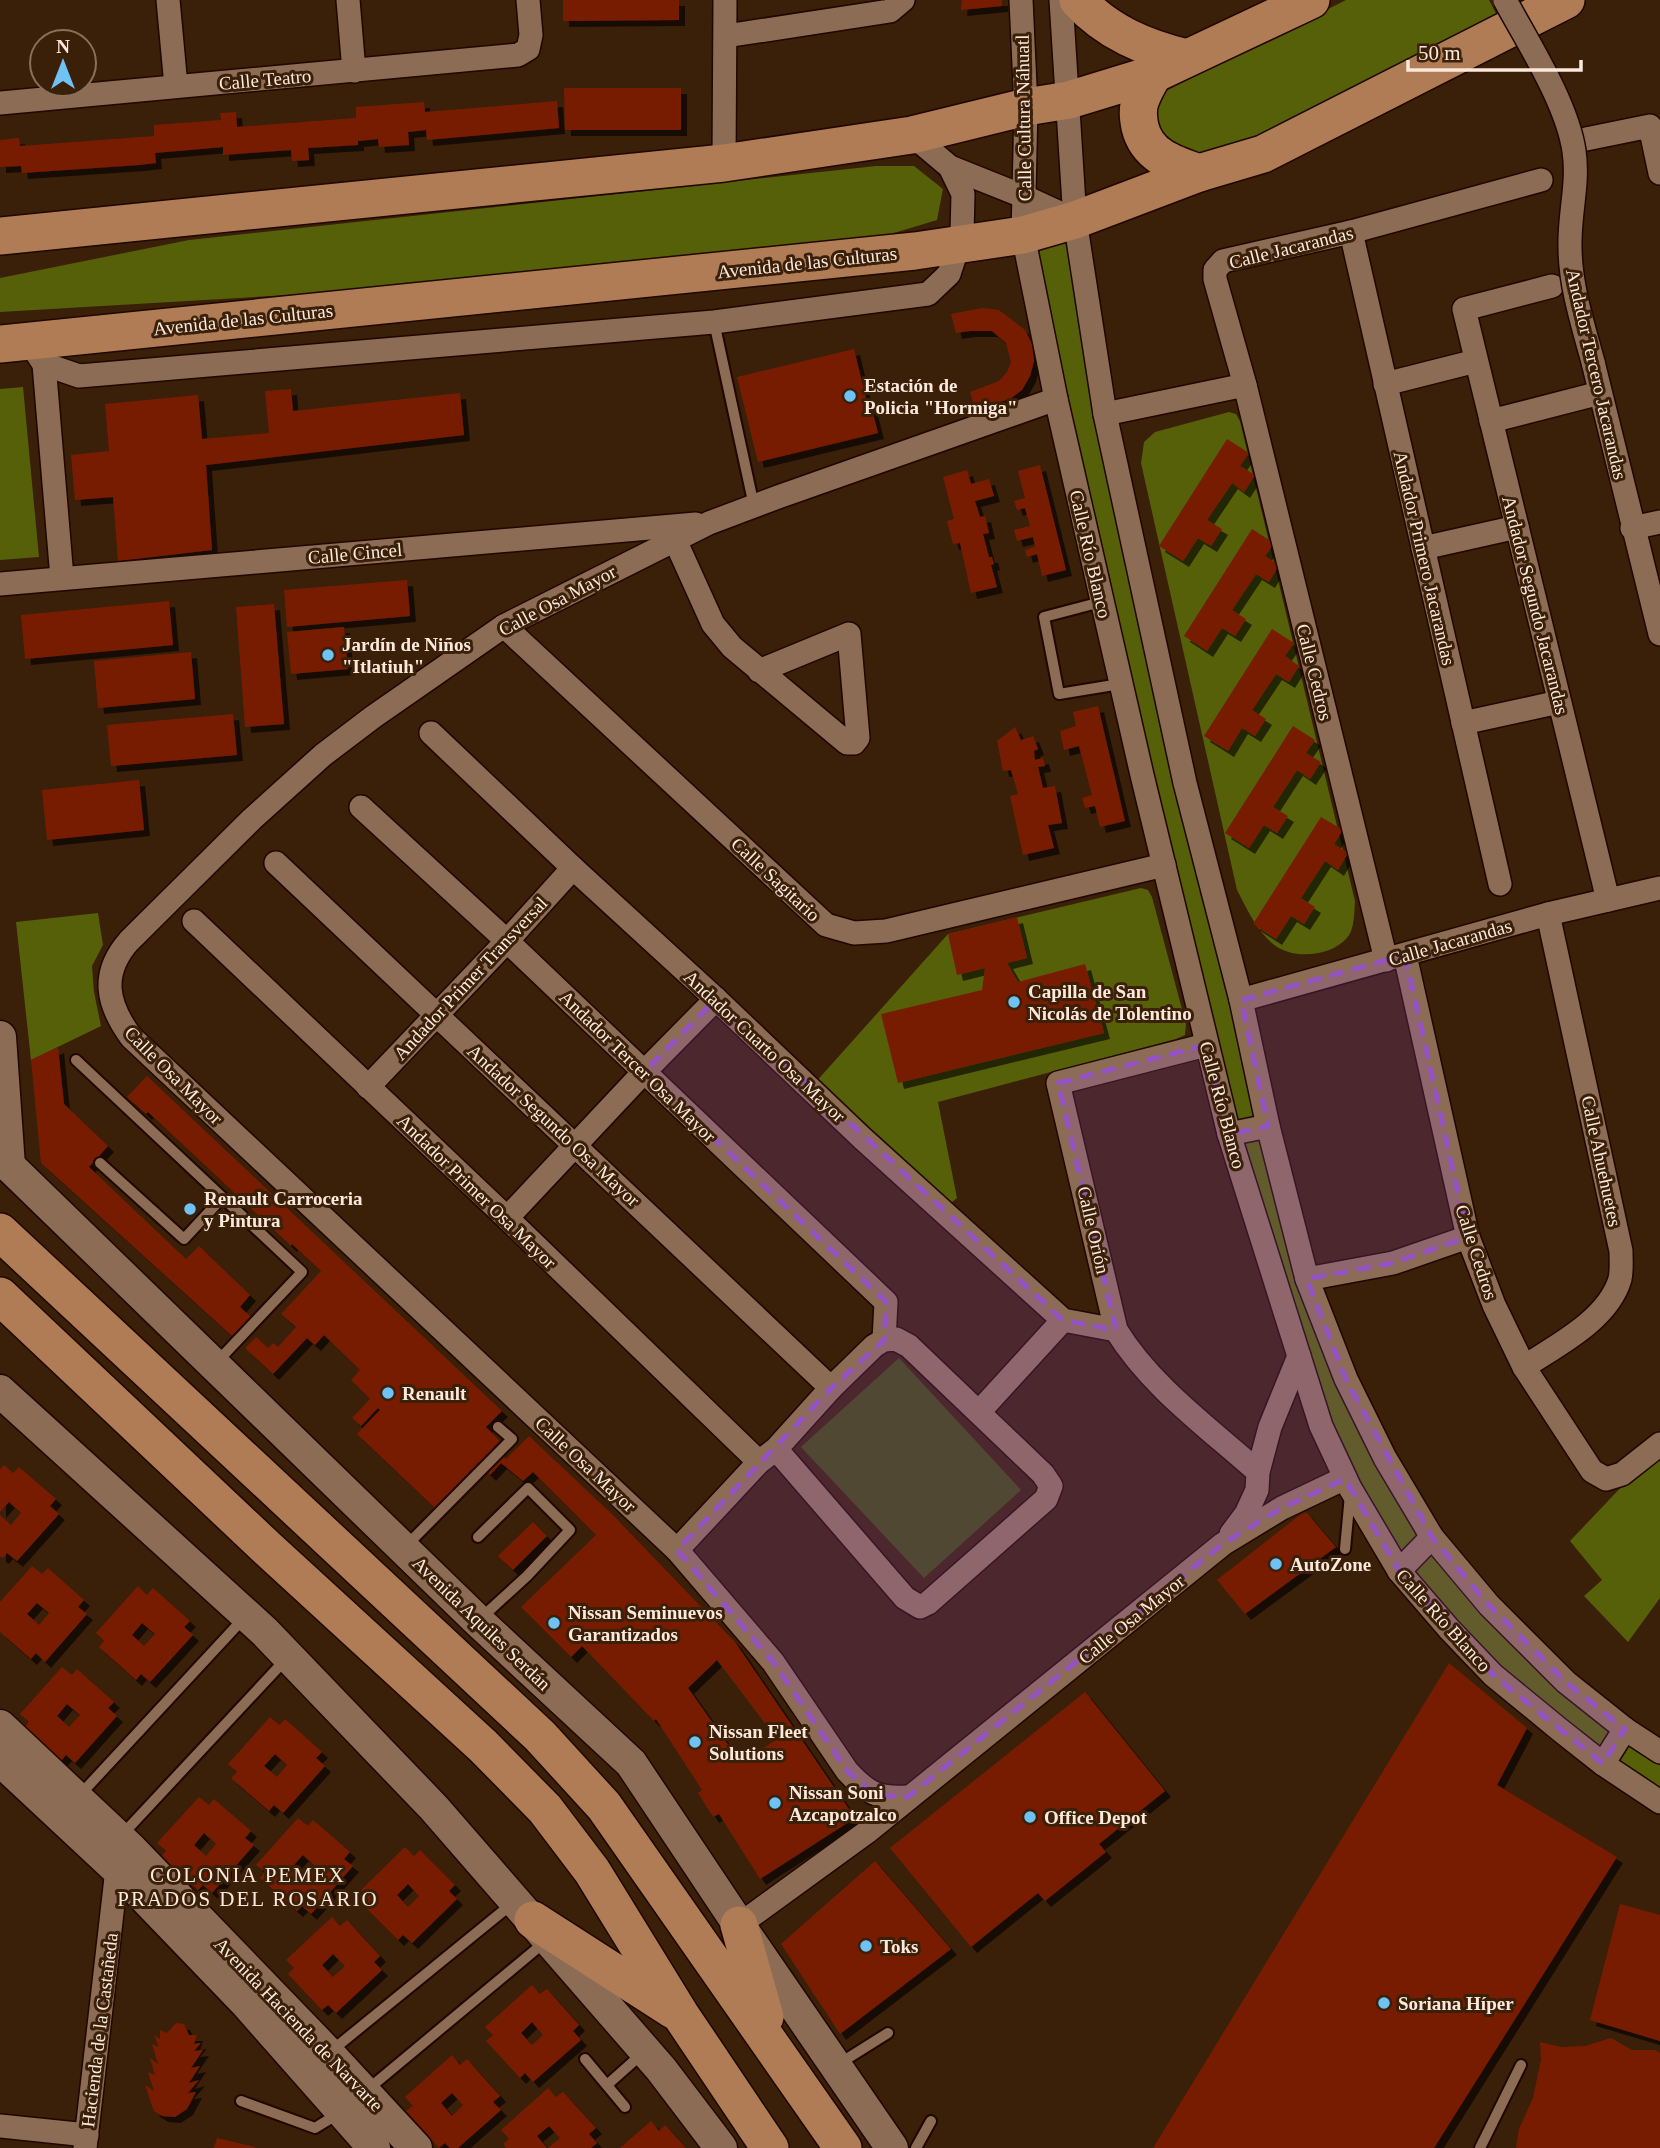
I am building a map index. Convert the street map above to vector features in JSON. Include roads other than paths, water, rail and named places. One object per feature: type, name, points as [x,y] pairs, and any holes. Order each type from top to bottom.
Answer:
[{"type":"main road","points":[[1078,0],[1090,14],[1120,34],[1152,50],[1187,58]]},
{"type":"main road","points":[[5,238],[724,163],[912,135],[1026,107],[1069,100],[1154,74],[1311,0]]},
{"type":"main road","name":"Avenida de las Culturas","points":[[24,349],[915,251],[1023,235],[1074,220],[1199,173],[1263,154],[1566,0]]},
{"type":"main road","points":[[1154,74],[1140,100],[1138,115],[1142,136],[1152,150],[1167,162],[1199,173]]},
{"type":"main road","points":[[0,1232],[540,1736],[604,1806],[843,2148]]},
{"type":"main road","points":[[0,1296],[267,1548],[484,1745],[536,1800],[592,1871],[680,2014],[770,2148]]},
{"type":"main road","points":[[533,1920],[680,2014]]},
{"type":"main road","points":[[739,1925],[774,2048]]},
{"type":"street","points":[[169,0],[176,86]]},
{"type":"street","points":[[348,0],[354,71]]},
{"type":"street","name":"Calle Teatro","points":[[0,103],[518,55],[528,50],[531,35],[528,0]]},
{"type":"street","points":[[724,163],[725,0]]},
{"type":"street","points":[[726,36],[890,11],[903,0]]},
{"type":"street","name":"Calle Cultura Náhuatl","points":[[1021,0],[1026,107],[1023,235]]},
{"type":"street","points":[[912,135],[950,167],[1074,220],[1061,0]]},
{"type":"street","name":"Andador Tercero Jacarandas","points":[[1505,0],[1564,115],[1574,149],[1577,185],[1570,247],[1575,289],[1660,634]]},
{"type":"street","points":[[1586,139],[1650,126],[1660,173]]},
{"type":"street","points":[[24,349],[79,376],[714,322],[928,294],[948,274],[960,243],[964,216],[963,194],[950,167]]},
{"type":"street","name":"Calle Jacarandas","points":[[1245,385],[1215,279],[1215,270],[1223,261],[1350,232],[1541,180]]},
{"type":"street","name":"Calle Río Blanco","points":[[1074,220],[1105,414],[1185,783],[1241,1000],[1268,1126],[1307,1279],[1346,1379],[1385,1458],[1432,1537],[1489,1605],[1566,1682],[1625,1729],[1660,1752]]},
{"type":"street","name":"Andador Primero Jacarandas","points":[[1350,232],[1500,884]]},
{"type":"street","name":"Calle Río Blanco","points":[[1023,235],[1101,602],[1206,1045],[1229,1134],[1321,1426],[1348,1483],[1399,1572],[1493,1675],[1603,1764],[1660,1802]]},
{"type":"street","name":"Andador Segundo Jacarandas","points":[[1552,286],[1464,309],[1608,900]]},
{"type":"street","points":[[24,349],[62,578]]},
{"type":"street","points":[[1385,384],[1476,361]]},
{"type":"street","points":[[1105,414],[1245,385]]},
{"type":"street","name":"Calle Cedros","points":[[1245,385],[1468,1237],[1494,1305],[1524,1367],[1592,1471],[1606,1479],[1622,1475],[1660,1444]]},
{"type":"street","points":[[1491,421],[1600,393]]},
{"type":"street","name":"Calle Osa Mayor","points":[[908,1797],[888,1799],[875,1795],[860,1785],[847,1771],[773,1662],[677,1550],[131,1037],[118,1019],[109,992],[109,981],[121,950],[252,819],[323,755],[504,626],[709,523],[1056,399]]},
{"type":"street","points":[[1632,528],[1660,522]]},
{"type":"street","name":"Calle Cincel","points":[[0,584],[709,523]]},
{"type":"street","points":[[1423,548],[1517,527]]},
{"type":"street","points":[[675,540],[713,624],[732,647],[759,671],[847,743],[854,743],[858,738],[849,634],[759,671]]},
{"type":"street","name":"Calle Sagitario","points":[[504,626],[825,925],[854,933],[886,931],[1164,865]]},
{"type":"street","points":[[1463,723],[1559,702]]},
{"type":"street","name":"Andador Cuarto Osa Mayor","points":[[431,733],[862,1138],[1063,1320]]},
{"type":"street","name":"Andador Tercer Osa Mayor","points":[[361,807],[507,941],[886,1302],[884,1340]]},
{"type":"street","name":"Andador Segundo Osa Mayor","points":[[276,863],[831,1388]]},
{"type":"street","name":"Andador Primer Transversal","points":[[368,1087],[573,868]]},
{"type":"street","name":"Calle Jacarandas","points":[[1241,1000],[1548,914],[1660,888]]},
{"type":"street","name":"Calle Ahuehuetes","points":[[1524,1367],[1595,1316],[1611,1298],[1620,1277],[1621,1251],[1548,914]]},
{"type":"street","name":"Andador Primer Osa Mayor","points":[[194,921],[507,1218],[767,1455],[905,1598],[920,1607],[929,1603],[1046,1499],[1051,1486],[1043,1474],[979,1412]]},
{"type":"street","points":[[507,1218],[716,999]]},
{"type":"street","points":[[0,1037],[4,1161]]},
{"type":"street","name":"Calle Orión","points":[[1206,1045],[1058,1083],[1116,1331],[1131,1355],[1147,1373],[1258,1472]]},
{"type":"street","points":[[1229,1134],[1268,1126]]},
{"type":"street","name":"Avenida Aquiles Serdán","points":[[4,1161],[478,1621],[631,1763],[892,2148]]},
{"type":"street","points":[[1307,1279],[1393,1263],[1468,1237]]},
{"type":"street","points":[[677,1550],[831,1388],[874,1346],[884,1340],[896,1339],[909,1346],[979,1412],[1063,1320],[1116,1331]]},
{"type":"street","name":"Calle Osa Mayor","points":[[1223,1544],[1246,1514],[1257,1490],[1258,1472],[1270,1427],[1299,1356]]},
{"type":"street","points":[[0,1391],[247,1615],[460,1835],[645,2051],[720,2148]]},
{"type":"street","name":"Calle Osa Mayor","points":[[739,1925],[867,1832],[1223,1544],[1282,1508],[1348,1483]]},
{"type":"street","points":[[1399,1572],[1432,1537]]},
{"type":"street","name":"Avenida Hacienda de Narvarte","points":[[0,1726],[119,1838],[354,2102],[415,2148]]},
{"type":"street","points":[[1603,1764],[1625,1729]]},
{"type":"street","name":"Avenida Hacienda de Narvarte","points":[[0,1760],[117,1870],[246,2003],[318,2063]]},
{"type":"street","name":"Hacienda de la Castañeda","points":[[86,2142],[117,1870]]},
{"type":"street","name":"Avenida Hacienda de Narvarte","points":[[354,2102],[374,2148]]},
{"type":"street","points":[[0,2126],[86,2142]]},
{"type":"lane","points":[[714,322],[754,506]]},
{"type":"lane","points":[[1101,602],[1044,617],[1059,694],[1120,684]]},
{"type":"lane","points":[[76,1060],[302,1272],[214,1365]]},
{"type":"lane","points":[[100,1163],[184,1239],[222,1198]]},
{"type":"lane","points":[[404,1548],[512,1439],[498,1427]]},
{"type":"lane","points":[[1345,1549],[1348,1483]]},
{"type":"lane","points":[[478,1537],[528,1488],[570,1530],[527,1577],[478,1621]]},
{"type":"lane","points":[[77,1798],[247,1615]]},
{"type":"lane","points":[[119,1838],[288,1656]]},
{"type":"lane","points":[[318,2063],[533,1920]]},
{"type":"lane","points":[[241,2101],[315,2128],[354,2102],[533,1920]]},
{"type":"lane","points":[[836,2066],[888,2033]]},
{"type":"lane","points":[[607,2085],[645,2051]]},
{"type":"lane","points":[[584,2059],[625,2107]]},
{"type":"lane","points":[[1480,2148],[1521,2066]]},
{"type":"lane","points":[[916,2148],[931,2120]]},
{"type":"place","name":"Estación de Policia \"Hormiga\"","points":[[850,396]]},
{"type":"place","name":"Jardín de Niños \"Itlatiuh\"","points":[[328,655]]},
{"type":"place","name":"Capilla de San Nicolás de Tolentino","points":[[1014,1002]]},
{"type":"place","name":"Renault Carroceria y Pintura","points":[[190,1209]]},
{"type":"place","name":"Renault","points":[[388,1393]]},
{"type":"place","name":"AutoZone","points":[[1276,1564]]},
{"type":"place","name":"Nissan Seminuevos Garantizados","points":[[554,1623]]},
{"type":"place","name":"Nissan Fleet Solutions","points":[[695,1742]]},
{"type":"place","name":"Nissan Soni Azcapotzalco","points":[[775,1803]]},
{"type":"place","name":"Office Depot","points":[[1030,1817]]},
{"type":"place","name":"Toks","points":[[866,1946]]},
{"type":"place","name":"Soriana Híper","points":[[1384,2003]]},
{"type":"district","name":"COLONIA PEMEX PRADOS DEL ROSARIO","points":[[248,1887]]}]
